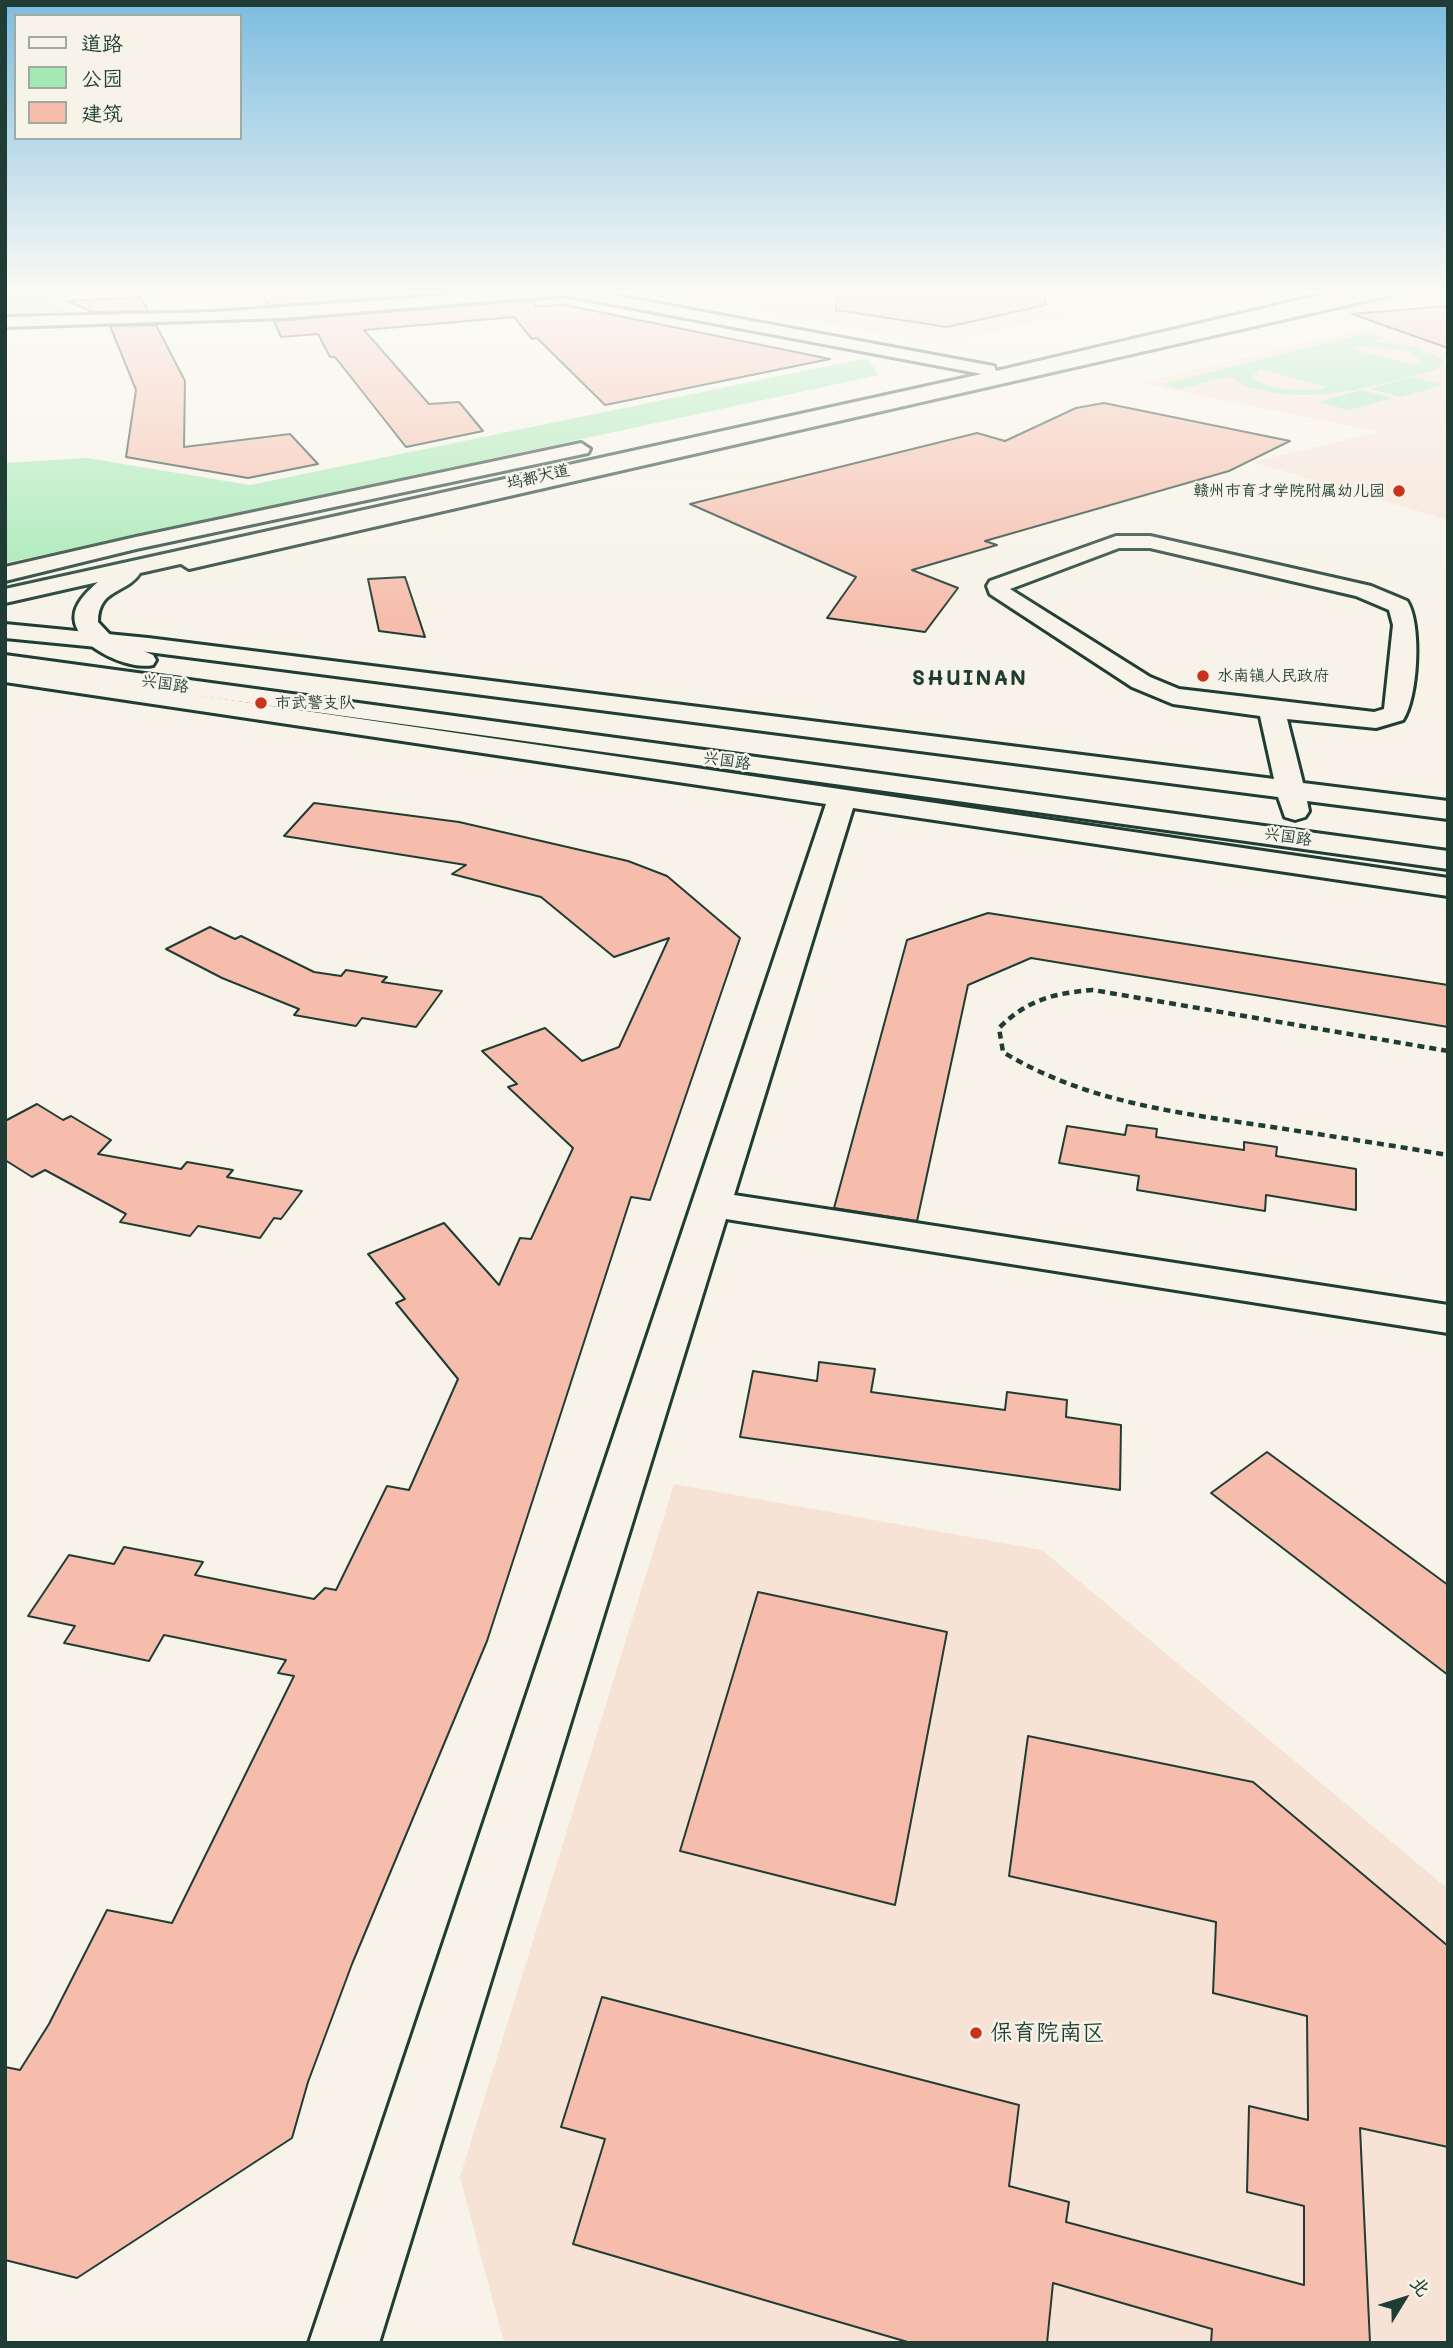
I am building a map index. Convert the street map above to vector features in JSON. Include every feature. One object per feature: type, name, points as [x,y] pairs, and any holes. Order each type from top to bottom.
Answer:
[{"type":"main road","points":[[5,579],[292,509],[802,401]]},
{"type":"main road","name":"坞都大道","points":[[116,568],[835,401]]},
{"type":"main road","name":"坞都大道","points":[[5,598],[870,401]]},
{"type":"main road","points":[[5,598],[116,568],[692,451],[912,401]]},
{"type":"main road","points":[[1131,540],[1150,542],[1363,592],[1399,606],[1405,625],[1399,704],[1394,714],[1376,720],[1272,710],[1173,696],[1140,682],[1001,594],[998,586],[1116,542],[1131,540]]},
{"type":"main road","points":[[5,579],[166,560]]},
{"type":"main road","points":[[116,568],[86,608],[85,626],[97,640],[110,649],[144,660]]},
{"type":"main road","points":[[5,631],[97,640],[1448,810]]},
{"type":"main road","name":"兴国路","points":[[5,641],[1448,837]]},
{"type":"main road","name":"兴国路","points":[[5,664],[1448,860]]},
{"type":"main road","points":[[5,674],[1448,887]]},
{"type":"main road","points":[[1272,710],[1296,817]]},
{"type":"main road","points":[[344,2343],[842,798]]},
{"type":"main road","points":[[711,1204],[1448,1319]]},
{"type":"path","points":[[1448,1051],[1093,990],[1061,992],[1031,1000],[1013,1012],[999,1028],[1003,1052],[1025,1068],[1061,1083],[1145,1107],[1448,1155]]},
{"type":"shaded area","name":"赣州市育才学院附属幼儿园","points":[[1225,401],[1448,401],[1448,520],[1253,462],[1379,432]]},
{"type":"shaded area","name":"保育院南区","points":[[674,1484],[1042,1550],[1448,1889],[1448,2343],[508,2343],[503,2339],[460,2177]]},
{"type":"green space","points":[[660,401],[760,401],[5,563],[5,463],[87,458],[250,485]]},
{"type":"green space","points":[[1323,401],[1384,401],[1349,410],[1318,402]]},
{"type":"building","points":[[134,401],[185,401],[184,447],[290,434],[318,464],[248,478],[126,457]]},
{"type":"building","points":[[369,401],[426,401],[429,404],[459,402],[483,431],[406,447]]},
{"type":"building","points":[[601,401],[627,401],[605,405]]},
{"type":"building","points":[[1104,403],[1290,441],[1229,471],[985,541],[997,545],[912,570],[958,588],[925,632],[827,618],[856,577],[690,504],[977,433],[1005,441],[1076,408]]},
{"type":"building","points":[[405,577],[425,637],[379,631],[368,579]]},
{"type":"building","points":[[314,803],[459,822],[628,861],[667,876],[740,938],[650,1200],[631,1197],[487,1641],[352,1964],[308,2082],[292,2138],[77,2278],[5,2260],[5,2067],[20,2070],[49,2024],[107,1910],[172,1923],[294,1676],[278,1673],[286,1660],[164,1635],[149,1661],[64,1643],[75,1626],[28,1616],[69,1555],[114,1564],[124,1547],[203,1562],[195,1575],[314,1599],[325,1588],[336,1590],[387,1486],[409,1490],[458,1379],[396,1303],[405,1299],[368,1254],[444,1223],[499,1285],[520,1238],[531,1239],[573,1148],[508,1087],[517,1084],[482,1051],[545,1028],[582,1061],[619,1047],[669,938],[614,957],[541,897],[452,874],[466,865],[284,836]]},
{"type":"building","points":[[988,913],[1448,985],[1448,1027],[1031,958],[968,985],[917,1221],[834,1208],[907,940]]},
{"type":"building","points":[[210,927],[235,939],[241,936],[314,972],[341,976],[346,970],[387,977],[382,982],[442,991],[416,1027],[362,1018],[356,1026],[294,1015],[299,1009],[222,978],[166,949]]},
{"type":"building","points":[[37,1104],[63,1120],[71,1116],[111,1140],[98,1154],[181,1169],[187,1162],[233,1170],[227,1177],[302,1191],[281,1219],[274,1218],[260,1238],[198,1226],[190,1236],[120,1222],[126,1214],[45,1170],[32,1177],[5,1160],[5,1121]]},
{"type":"building","points":[[1127,1125],[1157,1129],[1156,1137],[1244,1150],[1244,1142],[1277,1147],[1276,1156],[1356,1169],[1356,1210],[1266,1195],[1265,1211],[1137,1190],[1139,1176],[1059,1163],[1067,1126],[1125,1135]]},
{"type":"building","points":[[819,1362],[875,1369],[871,1392],[1005,1410],[1007,1392],[1067,1400],[1066,1417],[1121,1425],[1120,1490],[740,1437],[753,1371],[817,1381]]},
{"type":"building","points":[[1267,1452],[1448,1585],[1448,1675],[1211,1493]]},
{"type":"building","points":[[758,1592],[947,1632],[895,1905],[680,1851]]},
{"type":"building","points":[[1028,1736],[1253,1782],[1448,1946],[1448,2147],[1360,2128],[1370,2343],[1211,2343],[1212,2329],[1053,2283],[1047,2343],[911,2343],[573,2244],[605,2139],[561,2127],[602,1997],[1019,2105],[1009,2186],[1069,2202],[1066,2222],[1304,2285],[1304,2206],[1247,2192],[1249,2106],[1308,2120],[1307,2016],[1213,1993],[1216,1922],[1009,1876]]},
{"type":"place","name":"赣州市育才学院附属幼儿园","points":[[1399,491]]},
{"type":"place","name":"水南镇人民政府","points":[[1203,676]]},
{"type":"place","name":"市武警支队","points":[[261,703]]},
{"type":"place","name":"保育院南区","points":[[976,2033]]},
{"type":"district","name":"SHUINAN","points":[[970,679]]}]
